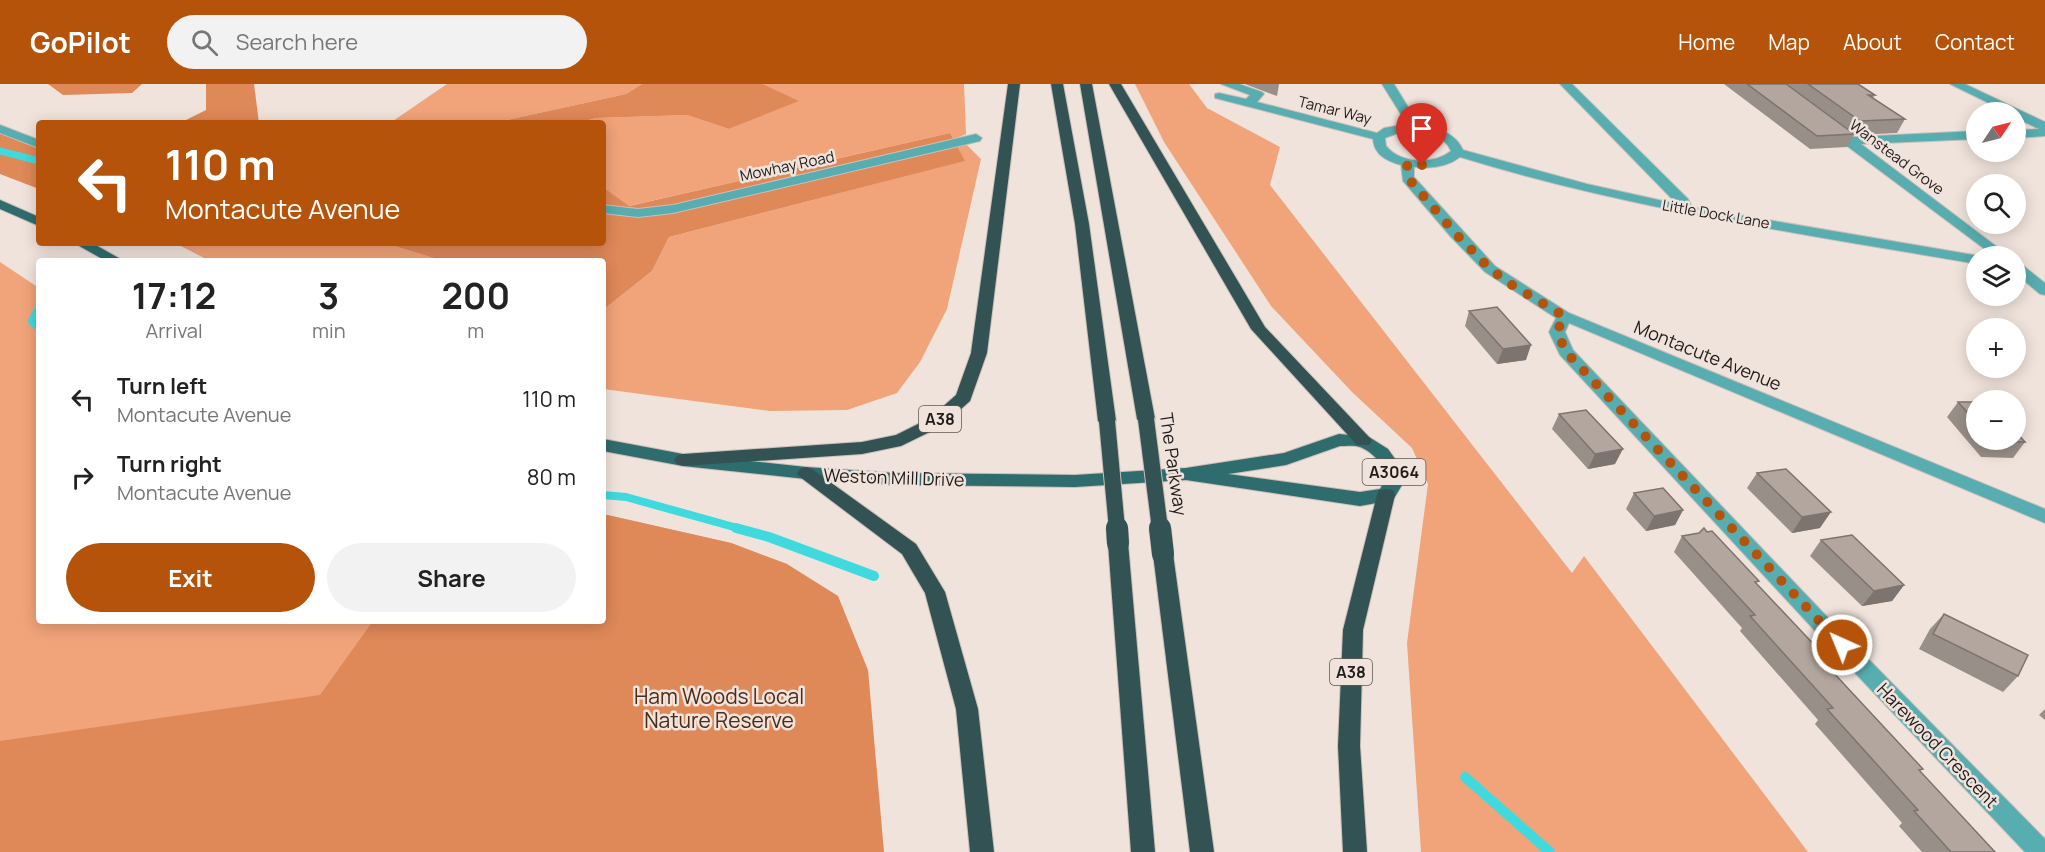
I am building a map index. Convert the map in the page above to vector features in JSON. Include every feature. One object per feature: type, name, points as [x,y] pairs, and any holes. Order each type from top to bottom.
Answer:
[{"type":"highway","name":"A38","points":[[683,460],[862,448],[901,440],[936,422],[964,398],[979,352],[1014,84]]},
{"type":"highway","points":[[1057,84],[1082,224],[1107,421],[1143,852]]},
{"type":"highway","name":"The Parkway","points":[[1086,84],[1146,419],[1202,852]]},
{"type":"highway","points":[[1116,84],[1259,328],[1363,441]]},
{"type":"highway","points":[[806,473],[909,549],[935,592],[967,709],[982,852]]},
{"type":"highway","name":"A38","points":[[1355,852],[1349,746],[1353,630],[1386,495]]},
{"type":"main road","points":[[0,204],[36,221]]},
{"type":"main road","points":[[87,246],[111,258]]},
{"type":"main road","name":"A3064","points":[[1339,440],[1363,441],[1382,453],[1394,470],[1393,484],[1386,495],[1360,499],[1186,474],[1286,459],[1339,440]]},
{"type":"main road","name":"Weston Mill Drive","points":[[606,446],[683,460],[806,473],[894,479],[1075,481],[1186,474]]},
{"type":"street","points":[[1227,84],[1258,94],[1249,104]]},
{"type":"street","points":[[1388,84],[1415,128],[1388,131],[1378,136],[1377,144],[1380,149],[1392,158],[1407,163],[1439,164],[1452,159],[1458,152]]},
{"type":"street","points":[[1566,84],[1683,202],[1686,210]]},
{"type":"street","points":[[1956,84],[1993,102]]},
{"type":"street","name":"Tamar Way","points":[[1220,96],[1378,136]]},
{"type":"street","points":[[2026,118],[2045,127]]},
{"type":"street","name":"Wanstead Grove","points":[[1820,120],[1989,246]]},
{"type":"street","name":"Little Dock Lane","points":[[1415,128],[1448,138],[1456,146],[1458,152],[1495,165],[1686,210],[1966,258]]},
{"type":"street","points":[[0,129],[36,143]]},
{"type":"street","name":"Mowhay Road","points":[[606,210],[615,212],[662,211],[857,168],[972,131]]},
{"type":"street","points":[[2026,133],[2045,132]]},
{"type":"street","points":[[1848,141],[1966,136]]},
{"type":"street","name":"Montacute Avenue","points":[[1407,163],[1408,178],[1456,234],[1490,269],[1564,316],[2045,516]]},
{"type":"street","points":[[2026,268],[2045,271]]},
{"type":"street","points":[[2026,275],[2045,291]]},
{"type":"street","name":"Harewood Crescent","points":[[1564,316],[1557,332],[1566,352],[1825,628],[2041,852]]},
{"type":"shaded area","points":[[447,84],[642,84],[626,94],[507,120],[394,120]]},
{"type":"shaded area","points":[[763,84],[964,84],[966,134],[959,137],[981,159],[947,309],[920,362],[897,393],[847,410],[770,411],[606,389],[606,308],[652,271],[669,237],[964,161],[950,133],[628,206],[606,189],[606,120],[589,120],[687,115],[729,129],[798,101]]},
{"type":"shaded area","points":[[1135,84],[1189,84],[1207,108],[1280,147],[1270,185],[1572,573],[1584,556],[1808,852],[1421,852],[1407,643],[1428,484],[1412,448],[1352,392],[1271,306],[1164,142]]},
{"type":"shaded area","points":[[181,246],[395,246],[433,258],[204,258]]},
{"type":"shaded area","points":[[0,262],[36,286],[36,624],[606,624],[606,515],[731,543],[787,564],[858,645],[0,852]]},
{"type":"green space","points":[[48,84],[142,84],[132,93],[63,95]]},
{"type":"green space","points":[[206,84],[254,84],[259,120],[186,120],[206,110]]},
{"type":"green space","points":[[642,84],[763,84],[799,101],[729,129],[687,115],[589,120],[507,120],[626,94]]},
{"type":"green space","points":[[0,133],[36,142],[36,188],[0,174]]},
{"type":"green space","points":[[950,133],[965,161],[669,237],[652,271],[606,308],[606,258],[433,258],[395,246],[606,246],[606,189],[629,206]]},
{"type":"green space","name":"Ham Woods Local Nature Reserve","points":[[606,515],[731,543],[787,564],[838,596],[868,670],[884,852],[0,852],[0,741],[320,695],[371,624],[606,624]]},
{"type":"building","points":[[1747,84],[1786,84],[1854,134],[1817,136]]},
{"type":"building","points":[[1808,84],[1858,84],[1875,95],[1868,95],[1905,119],[1860,121]]},
{"type":"building","points":[[1497,307],[1531,345],[1503,349],[1469,311]]},
{"type":"building","points":[[1958,402],[1966,402],[1966,411]]},
{"type":"building","points":[[1586,410],[1623,449],[1595,454],[1559,414]]},
{"type":"building","points":[[1786,469],[1831,512],[1802,517],[1757,473]]},
{"type":"building","points":[[1663,488],[1683,510],[1654,516],[1634,493]]},
{"type":"building","points":[[1704,528],[1707,532],[1712,531],[1759,581],[1755,582],[1836,668],[1830,669],[1923,769],[1919,770],[1995,852],[1951,852],[1914,811],[1918,810],[1827,709],[1833,708],[1750,616],[1755,615],[1682,536],[1699,533]]},
{"type":"building","points":[[1852,535],[1904,585],[1874,591],[1821,540]]},
{"type":"building","points":[[1944,614],[2028,655],[2018,676],[1933,634]]},
{"type":"waterway","points":[[0,151],[36,160]]},
{"type":"waterway","points":[[36,313],[32,321],[36,325]]},
{"type":"waterway","points":[[606,495],[626,497],[741,529]]},
{"type":"waterway","points":[[736,528],[769,537],[874,576]]},
{"type":"waterway","points":[[1465,777],[1550,852]]},
{"type":"route","points":[[1422,165],[1407,163],[1408,178],[1456,234],[1490,269],[1564,316],[1557,332],[1566,352],[1842,645]]}]
